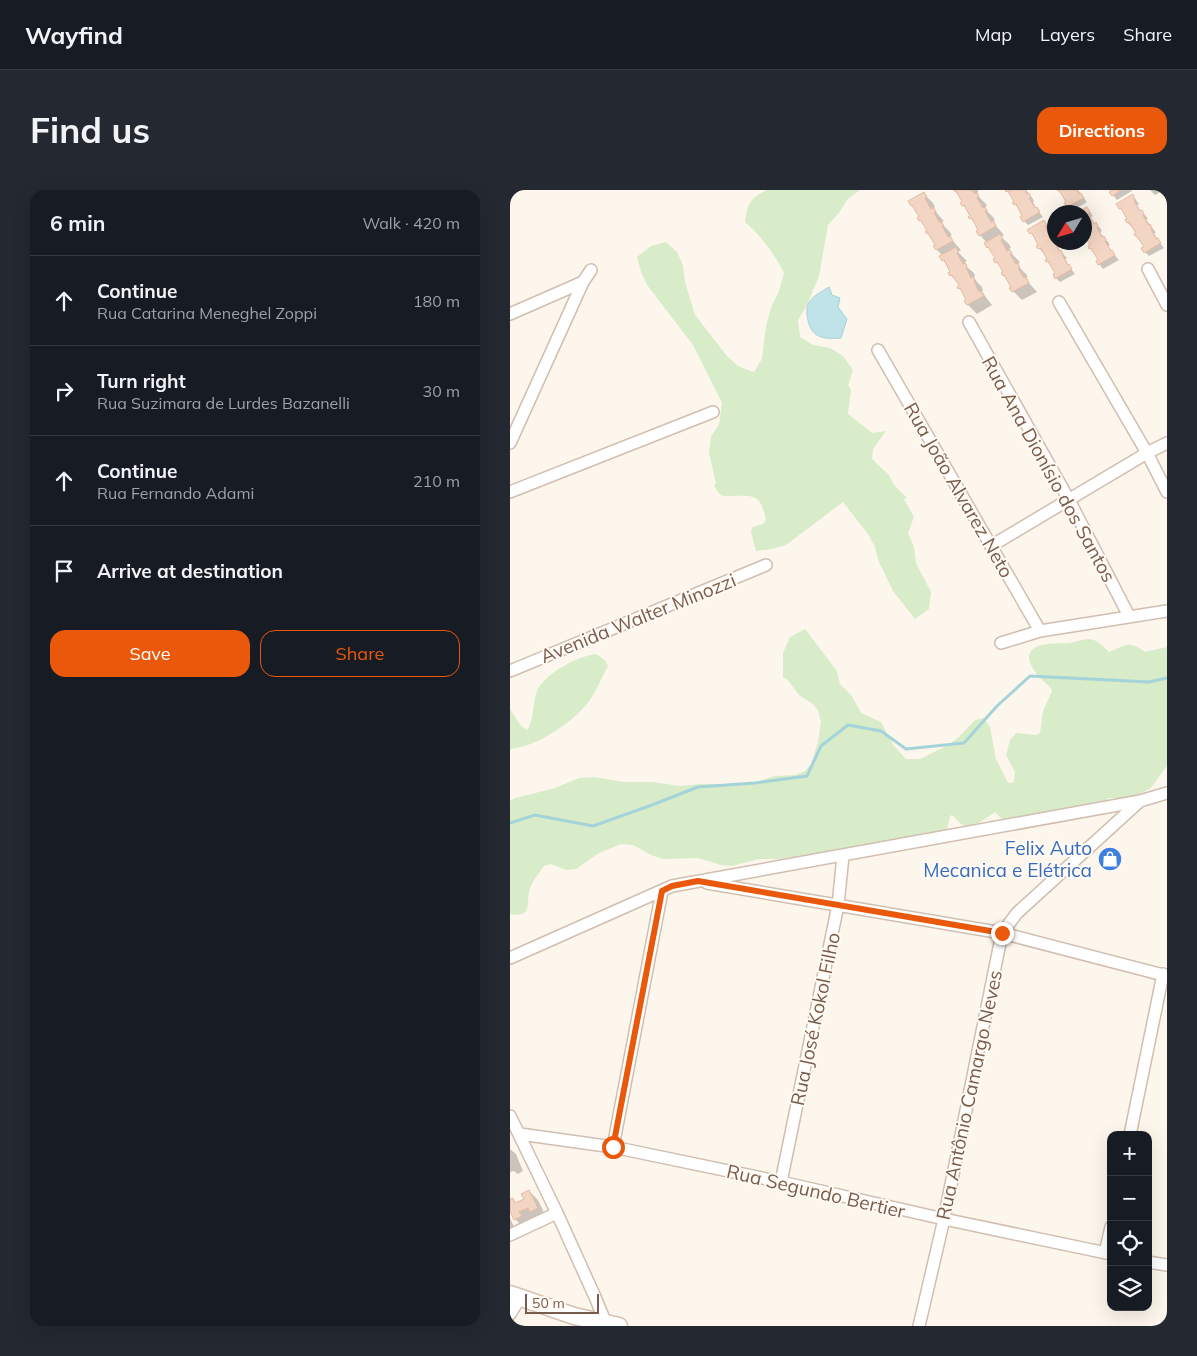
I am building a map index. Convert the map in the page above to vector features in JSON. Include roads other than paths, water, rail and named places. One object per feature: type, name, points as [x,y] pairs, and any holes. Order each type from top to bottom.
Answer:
[{"type":"street","points":[[1148,269],[1167,304]]},
{"type":"street","points":[[510,443],[583,282],[592,270]]},
{"type":"street","points":[[510,314],[583,282]]},
{"type":"street","points":[[1059,302],[1147,453],[1167,492]]},
{"type":"street","name":"Rua Ana Dionísio dos Santos","points":[[969,322],[1069,500],[1129,616]]},
{"type":"street","name":"Rua João Alvarez Neto","points":[[878,350],[1040,631]]},
{"type":"street","points":[[510,492],[713,412]]},
{"type":"street","points":[[991,546],[1167,442]]},
{"type":"street","name":"Avenida Walter Minozzi","points":[[510,671],[766,565]]},
{"type":"street","points":[[1001,642],[1040,631],[1167,610]]},
{"type":"street","points":[[510,958],[672,886],[1140,801],[1167,793]]},
{"type":"street","name":"Rua Antônio Camargo Neves","points":[[919,1326],[944,1219],[1002,933],[1017,913],[1140,801]]},
{"type":"street","name":"Rua José Kokol Filho","points":[[781,1182],[838,905],[843,856]]},
{"type":"street","points":[[698,881],[1002,933],[1165,975],[1131,1131]]},
{"type":"street","points":[[613,1147],[662,891]]},
{"type":"street","points":[[510,1116],[611,1325]]},
{"type":"street","name":"Rua Segundo Bertier","points":[[520,1134],[613,1147],[1107,1253]]},
{"type":"street","points":[[510,1235],[557,1214]]},
{"type":"street","points":[[1152,1263],[1167,1265]]},
{"type":"street","points":[[510,1314],[515,1296],[577,1321],[611,1325]]},
{"type":"water","points":[[829,287],[832,295],[840,298],[838,307],[847,319],[841,338],[821,337],[814,333],[808,322],[808,304],[815,296]]},
{"type":"waterway","points":[[510,823],[535,815],[593,826],[698,787],[755,783],[807,776],[821,746],[848,725],[881,731],[906,749],[964,743],[997,706],[1030,676],[1149,682],[1167,678]]},
{"type":"place","name":"Felix Auto Mecanica e Elétrica","points":[[1110,859]]}]
